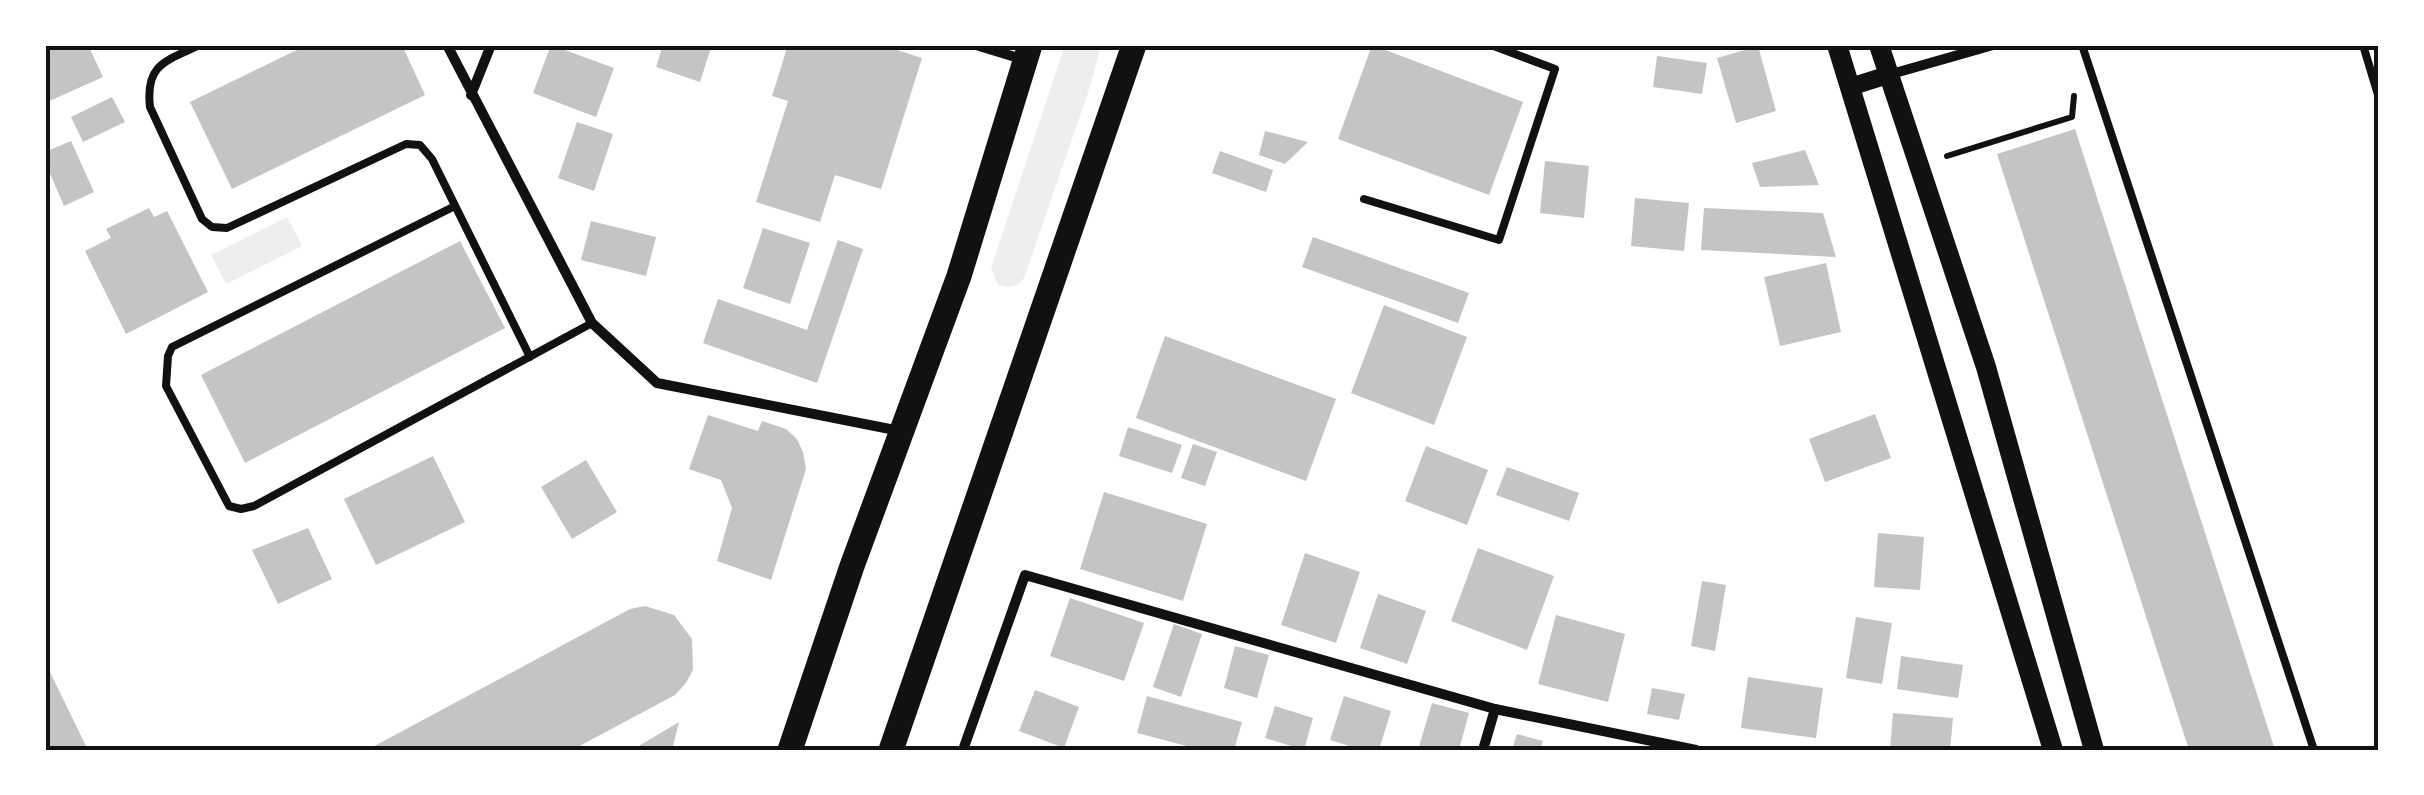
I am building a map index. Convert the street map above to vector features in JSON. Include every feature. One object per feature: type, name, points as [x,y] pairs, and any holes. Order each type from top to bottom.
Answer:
[{"type":"main road","points":[[1837,45],[2052,750]]},
{"type":"main road","points":[[1879,45],[1986,367],[2094,750]]},
{"type":"main road","points":[[891,750],[1134,48]]},
{"type":"main road","points":[[790,750],[959,276],[1028,53]]},
{"type":"street","points":[[447,45],[592,324],[657,384],[901,431]]},
{"type":"street","points":[[471,95],[490,45]]},
{"type":"street","points":[[976,45],[1028,53]]},
{"type":"street","points":[[1850,87],[1993,45]]},
{"type":"street","points":[[963,750],[1024,575],[1495,709],[1696,750]]},
{"type":"street","points":[[1483,750],[1495,709]]},
{"type":"lane","points":[[200,45],[161,64],[148,89],[150,108],[202,219],[212,227],[227,228],[406,144],[420,145],[432,159],[530,356]]},
{"type":"lane","points":[[1364,199],[1499,240],[1555,69],[1491,45]]},
{"type":"lane","points":[[2082,45],[2314,750]]},
{"type":"lane","points":[[2363,45],[2379,98]]},
{"type":"lane","points":[[456,206],[172,347],[166,386],[228,506],[254,506],[592,324]]},
{"type":"path","points":[[1947,156],[2072,117],[2076,81]]},
{"type":"shaded area","points":[[1065,45],[1101,45],[1024,278],[1015,286],[998,285],[991,268]]},
{"type":"shaded area","points":[[287,217],[302,246],[226,284],[211,255]]},
{"type":"building","points":[[45,45],[88,45],[103,77],[45,103]]},
{"type":"building","points":[[307,45],[402,45],[425,95],[232,189],[190,102]]},
{"type":"building","points":[[551,45],[614,68],[596,117],[533,93]]},
{"type":"building","points":[[663,45],[712,45],[700,82],[656,67]]},
{"type":"building","points":[[788,45],[882,45],[922,58],[881,189],[835,175],[820,222],[756,202],[788,101],[772,96]]},
{"type":"building","points":[[1372,45],[1523,102],[1489,195],[1338,139]]},
{"type":"building","points":[[1758,46],[1776,111],[1736,123],[1717,58]]},
{"type":"building","points":[[1657,56],[1707,63],[1702,94],[1653,87]]},
{"type":"building","points":[[112,97],[125,122],[83,142],[71,117]]},
{"type":"building","points":[[577,122],[613,134],[594,191],[558,178]]},
{"type":"building","points":[[2075,129],[2275,750],[2189,750],[1997,154]]},
{"type":"building","points":[[1265,131],[1308,142],[1285,164],[1259,155]]},
{"type":"building","points":[[71,141],[94,192],[64,206],[45,162],[45,152]]},
{"type":"building","points":[[1805,150],[1819,185],[1760,187],[1752,163]]},
{"type":"building","points":[[1220,151],[1273,170],[1266,192],[1212,173]]},
{"type":"building","points":[[1545,161],[1589,166],[1584,218],[1540,213]]},
{"type":"building","points":[[1635,198],[1689,203],[1684,251],[1631,246]]},
{"type":"building","points":[[149,208],[154,217],[167,211],[208,292],[126,334],[85,251],[111,238],[106,229]]},
{"type":"building","points":[[1704,208],[1823,213],[1836,257],[1701,250]]},
{"type":"building","points":[[591,221],[656,237],[646,276],[581,260]]},
{"type":"building","points":[[763,228],[810,243],[790,304],[743,288]]},
{"type":"building","points":[[1313,237],[1469,293],[1458,323],[1302,267]]},
{"type":"building","points":[[838,240],[863,249],[817,383],[703,343],[718,299],[807,330]]},
{"type":"building","points":[[460,241],[505,328],[245,463],[201,375]]},
{"type":"building","points":[[1826,263],[1841,332],[1780,346],[1764,277]]},
{"type":"building","points":[[1384,305],[1467,337],[1434,425],[1351,393]]},
{"type":"building","points":[[1165,336],[1336,399],[1306,481],[1136,418]]},
{"type":"building","points":[[1875,414],[1891,458],[1825,482],[1809,439]]},
{"type":"building","points":[[708,415],[758,431],[762,421],[786,429],[803,452],[806,469],[771,580],[717,561],[732,508],[721,480],[689,469]]},
{"type":"building","points":[[1128,427],[1182,445],[1172,473],[1119,456]]},
{"type":"building","points":[[1193,444],[1217,452],[1205,486],[1181,478]]},
{"type":"building","points":[[1426,446],[1488,470],[1467,525],[1405,501]]},
{"type":"building","points":[[433,456],[465,522],[376,565],[344,499]]},
{"type":"building","points":[[586,460],[617,512],[572,539],[541,487]]},
{"type":"building","points":[[1507,467],[1579,493],[1569,521],[1496,495]]},
{"type":"building","points":[[1104,492],[1207,524],[1183,601],[1080,569]]},
{"type":"building","points":[[308,528],[332,579],[278,604],[252,550]]},
{"type":"building","points":[[1878,533],[1924,537],[1920,590],[1874,587]]},
{"type":"building","points":[[1478,548],[1554,576],[1527,650],[1451,621]]},
{"type":"building","points":[[1305,553],[1360,572],[1336,643],[1281,625]]},
{"type":"building","points":[[1702,581],[1726,585],[1715,651],[1691,646]]},
{"type":"building","points":[[1378,594],[1426,611],[1407,664],[1360,648]]},
{"type":"building","points":[[1070,598],[1144,623],[1124,681],[1050,656]]},
{"type":"building","points":[[645,606],[674,615],[692,639],[693,670],[675,695],[572,750],[367,750],[630,609]]},
{"type":"building","points":[[1556,615],[1625,634],[1608,702],[1538,684]]},
{"type":"building","points":[[1856,617],[1892,623],[1882,684],[1846,678]]},
{"type":"building","points":[[1174,624],[1202,634],[1181,697],[1153,687]]},
{"type":"building","points":[[1235,646],[1269,655],[1257,698],[1224,688]]},
{"type":"building","points":[[1901,656],[1963,665],[1958,698],[1897,689]]},
{"type":"building","points":[[45,662],[88,750],[45,750]]},
{"type":"building","points":[[1748,677],[1823,688],[1816,738],[1741,728]]},
{"type":"building","points":[[1652,688],[1685,694],[1679,720],[1647,714]]},
{"type":"building","points":[[1035,690],[1079,707],[1064,748],[1019,731]]},
{"type":"building","points":[[1147,696],[1242,722],[1234,750],[1202,750],[1137,733]]},
{"type":"building","points":[[1344,696],[1391,711],[1379,750],[1362,750],[1330,740]]},
{"type":"building","points":[[1432,703],[1469,713],[1459,750],[1418,750]]},
{"type":"building","points":[[1275,706],[1313,718],[1304,750],[1265,738]]},
{"type":"building","points":[[1893,713],[1953,718],[1950,750],[1890,750]]},
{"type":"building","points":[[679,722],[672,750],[632,750]]},
{"type":"building","points":[[1517,734],[1543,741],[1540,750],[1512,750]]}]
